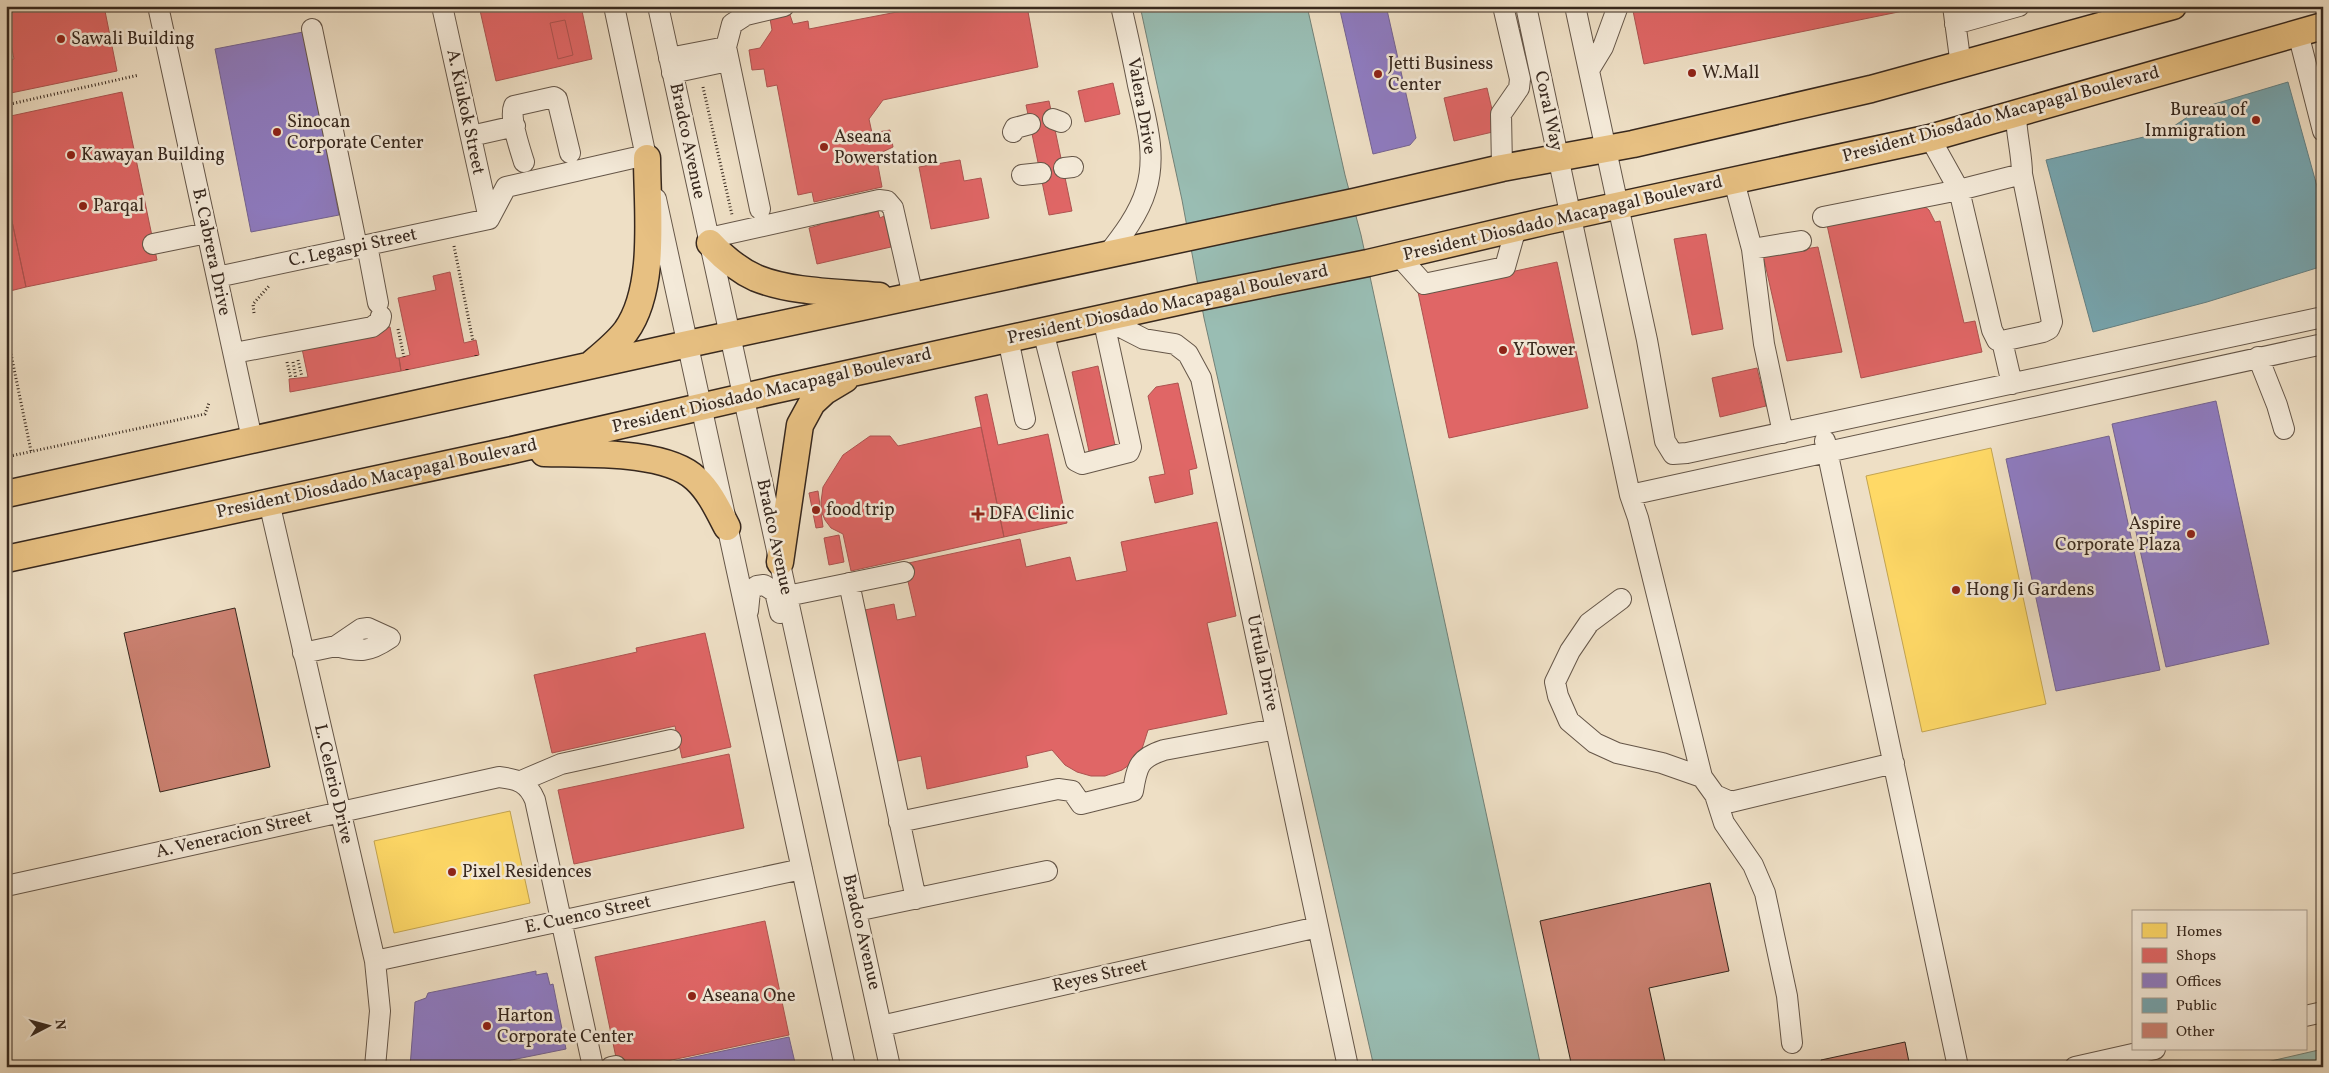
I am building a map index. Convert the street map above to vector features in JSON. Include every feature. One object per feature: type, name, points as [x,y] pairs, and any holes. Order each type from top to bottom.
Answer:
[{"type":"main road","points":[[6,494],[688,344],[1107,256],[1502,168],[1606,150],[1771,113],[1961,66],[2155,9]]},
{"type":"main road","name":"President Diosdado Macapagal Boulevard","points":[[6,559],[508,452],[744,396],[1196,298],[1368,263],[1516,228],[1930,138],[2310,29]]},
{"type":"main road","points":[[588,366],[626,331],[642,296],[647,245],[646,157]]},
{"type":"main road","points":[[709,241],[726,259],[740,269],[756,278],[774,284],[908,297]]},
{"type":"main road","points":[[780,562],[800,425],[818,397],[857,372]]},
{"type":"main road","points":[[508,452],[627,456],[675,464],[703,486],[727,527]]},
{"type":"street","name":"B. Cabrera Drive","points":[[158,6],[252,439]]},
{"type":"street","name":"A. Kiukok Street","points":[[442,6],[489,219]]},
{"type":"street","points":[[614,6],[845,1067]]},
{"type":"street","name":"Bradco Avenue","points":[[658,6],[890,1067]]},
{"type":"street","points":[[760,209],[727,54],[732,24],[746,15],[784,6]]},
{"type":"street","name":"Valera Drive","points":[[1107,256],[1141,204],[1146,191],[1152,162],[1146,120],[1121,6]]},
{"type":"street","points":[[1502,168],[1501,114],[1519,88],[1520,79],[1503,6]]},
{"type":"street","name":"Coral Way","points":[[1526,6],[1630,495],[1638,518],[1702,777]]},
{"type":"street","points":[[1575,6],[1647,340],[1665,440],[1673,454],[1687,453],[1783,433],[2323,317]]},
{"type":"street","points":[[1589,70],[1603,48],[1618,6]]},
{"type":"street","points":[[1961,66],[1954,15],[2019,6]]},
{"type":"street","points":[[234,353],[372,327],[380,321],[380,310],[362,246],[312,29]]},
{"type":"street","points":[[2310,29],[2323,131]]},
{"type":"street","points":[[671,66],[727,54]]},
{"type":"street","points":[[671,66],[699,67],[727,54]]},
{"type":"street","points":[[524,162],[512,110],[514,106],[554,97],[557,99],[570,153]]},
{"type":"street","points":[[1930,138],[1959,190],[1992,330],[1998,340],[2002,341],[2043,332],[2049,328],[2052,322],[2022,174],[2022,155],[2016,127],[2016,114]]},
{"type":"street","points":[[471,136],[515,126]]},
{"type":"street","points":[[489,219],[506,188],[646,157]]},
{"type":"street","points":[[1823,217],[1959,190],[2022,174]]},
{"type":"street","points":[[1734,182],[1752,249],[1764,344],[1783,433]]},
{"type":"street","points":[[709,241],[736,232],[879,200],[887,201],[893,208],[908,297]]},
{"type":"street","name":"C. Legaspi Street","points":[[217,277],[489,219]]},
{"type":"street","points":[[1399,256],[1424,284],[1504,267],[1516,228]]},
{"type":"street","points":[[153,244],[207,233]]},
{"type":"street","points":[[1752,249],[1801,241]]},
{"type":"street","points":[[1043,331],[1076,461],[1082,464],[1129,452],[1131,448],[1103,318]]},
{"type":"street","name":"Urtula Drive","points":[[1103,318],[1144,339],[1175,344],[1188,354],[1198,372],[1204,390],[1348,1067]]},
{"type":"street","points":[[1008,339],[1025,419]]},
{"type":"street","points":[[2002,341],[2012,384]]},
{"type":"street","points":[[1630,495],[2323,344]]},
{"type":"street","points":[[2258,357],[2273,394],[2284,430]]},
{"type":"street","points":[[1822,424],[1958,1067]]},
{"type":"street","name":"L. Celerio Drive","points":[[269,502],[339,812],[375,961],[380,1011],[375,1067]]},
{"type":"street","points":[[787,596],[904,572]]},
{"type":"street","points":[[849,583],[916,899]]},
{"type":"street","points":[[748,622],[749,594],[754,587],[764,585],[775,592],[780,617],[795,635]]},
{"type":"street","points":[[1621,599],[1589,624],[1570,651],[1555,682],[1558,696],[1569,721],[1595,743],[1617,753],[1662,763],[1702,777],[1715,796],[1724,823],[1753,865],[1765,893],[1786,996],[1792,1043]]},
{"type":"street","points":[[303,653],[336,646]]},
{"type":"street","points":[[899,822],[1058,789],[1072,791],[1081,804],[1133,791],[1136,771],[1143,760],[1151,754],[1276,729]]},
{"type":"street","points":[[593,1067],[535,800],[531,791],[521,781],[561,764],[672,740]]},
{"type":"street","points":[[1715,796],[1731,802],[1894,763]]},
{"type":"street","name":"A. Veneracion Street","points":[[6,886],[499,777],[521,781]]},
{"type":"street","name":"E. Cuenco Street","points":[[375,961],[802,869]]},
{"type":"street","points":[[856,911],[1047,871]]},
{"type":"street","name":"Reyes Street","points":[[882,1026],[1318,927]]},
{"type":"street","points":[[2306,1016],[2323,1012]]},
{"type":"street","points":[[2076,1067],[2151,1050]]},
{"type":"path","points":[[699,67],[736,232]]},
{"type":"path","points":[[6,105],[139,75]]},
{"type":"path","points":[[454,246],[474,341]]},
{"type":"path","points":[[254,313],[252,304],[273,282]]},
{"type":"path","points":[[6,330],[31,451]]},
{"type":"path","points":[[291,355],[296,379]]},
{"type":"path","points":[[286,356],[291,379]]},
{"type":"path","points":[[6,456],[205,414],[209,402]]},
{"type":"water","points":[[1140,6],[1307,6],[1345,175],[1361,235],[1541,1067],[1374,1067],[1204,318],[1182,200]]},
{"type":"water","points":[[2323,1049],[2323,1067],[2245,1067]]},
{"type":"building: Homes","name":"Hong Ji Gardens","points":[[1991,448],[2046,704],[1922,732],[1866,476]]},
{"type":"building: Homes","name":"Pixel Residences","points":[[510,811],[530,903],[394,933],[374,841]]},
{"type":"building: Shops","name":"Sawali Building","points":[[6,6],[104,6],[117,71],[6,94],[6,60],[14,59],[6,20]]},
{"type":"building: Shops","points":[[479,6],[581,6],[592,59],[496,81]]},
{"type":"building: Shops","points":[[928,6],[1027,6],[1038,67],[883,100],[869,119],[872,133],[890,130],[893,147],[876,155],[882,187],[814,202],[812,192],[798,195],[777,85],[767,87],[764,69],[752,70],[749,50],[760,48],[772,30],[769,13],[788,9],[793,24],[808,21],[809,29]]},
{"type":"building: Shops","points":[[1632,6],[1908,6],[1908,10],[1644,64]]},
{"type":"building: Shops","points":[[565,20],[573,55],[558,59],[550,23]]},
{"type":"building: Shops","points":[[1113,83],[1120,114],[1085,122],[1078,91]]},
{"type":"building: Shops","points":[[1487,88],[1497,131],[1454,141],[1444,98]]},
{"type":"building: Shops","name":"Kawayan Building","points":[[122,92],[157,260],[26,287],[6,193],[6,117]]},
{"type":"building: Shops","points":[[1049,101],[1072,211],[1049,215],[1026,105]]},
{"type":"building: Shops","points":[[960,160],[964,181],[981,178],[989,218],[931,229],[919,167]]},
{"type":"building: Shops","points":[[6,193],[26,287],[6,292]]},
{"type":"building: Shops","points":[[1924,206],[1929,210],[1935,222],[1940,221],[1964,323],[1975,321],[1982,352],[1861,378],[1827,225]]},
{"type":"building: Shops","points":[[863,209],[864,215],[878,211],[880,218],[884,216],[891,247],[817,264],[809,228],[820,225],[819,219],[830,217],[831,222],[854,217],[853,211]]},
{"type":"building: Shops","points":[[1706,234],[1723,329],[1692,335],[1674,239]]},
{"type":"building: Shops","points":[[1818,247],[1842,352],[1787,361],[1763,255]]},
{"type":"building: Shops","name":"Y Tower","points":[[1557,262],[1588,408],[1449,438],[1418,292]]},
{"type":"building: Shops","points":[[450,272],[464,343],[476,340],[479,355],[401,371],[399,358],[410,355],[398,298],[436,290],[433,276]]},
{"type":"building: Shops","points":[[390,327],[396,358],[399,358],[401,371],[290,392],[289,379],[308,377],[301,344]]},
{"type":"building: Shops","points":[[1098,366],[1116,450],[1090,456],[1072,372]]},
{"type":"building: Shops","points":[[1757,368],[1766,406],[1720,417],[1712,378]]},
{"type":"building: Shops","points":[[1178,383],[1197,468],[1189,470],[1193,494],[1155,503],[1149,477],[1165,474],[1148,396],[1156,387]]},
{"type":"building: Shops","points":[[987,394],[998,445],[1048,434],[1067,523],[1004,537],[975,397]]},
{"type":"building: Shops","points":[[981,427],[1004,537],[851,571],[843,534],[831,528],[825,520],[821,502],[823,487],[843,455],[870,436],[890,436],[898,446]]},
{"type":"building: Shops","name":"food trip","points":[[818,491],[823,527],[816,528],[809,493]]},
{"type":"building: Shops","points":[[1217,522],[1236,616],[1207,623],[1227,714],[1148,730],[1141,752],[1129,765],[1122,770],[1105,776],[1091,776],[1077,772],[1065,765],[1052,750],[1026,756],[1028,767],[927,789],[921,756],[893,762],[860,611],[894,604],[897,620],[916,616],[904,564],[1020,539],[1026,567],[1070,557],[1076,581],[1127,571],[1121,542]]},
{"type":"building: Shops","points":[[839,535],[844,562],[829,565],[824,538]]},
{"type":"building: Shops","points":[[705,633],[731,747],[682,758],[675,726],[552,753],[534,675],[637,652],[636,648]]},
{"type":"building: Shops","points":[[729,754],[744,828],[574,864],[558,790]]},
{"type":"building: Shops","name":"Aseana One","points":[[765,921],[789,1035],[639,1067],[618,1067],[595,957]]},
{"type":"building: Offices","name":"Jetti Business Center","points":[[1339,6],[1402,6],[1387,10],[1416,138],[1410,145],[1373,154]]},
{"type":"building: Offices","name":"Sinocan Corporate Center","points":[[303,32],[339,215],[251,232],[215,49]]},
{"type":"building: Offices","name":"Aspire Corporate Plaza","points":[[2216,401],[2269,644],[2166,667],[2112,424]]},
{"type":"building: Offices","points":[[2109,436],[2160,670],[2056,691],[2006,459]]},
{"type":"building: Offices","name":"Harton Corporate Center","points":[[536,971],[536,975],[547,973],[550,985],[553,984],[566,1049],[477,1067],[410,1067],[415,1002],[426,998],[428,993]]},
{"type":"building: Offices","points":[[789,1037],[796,1067],[647,1067]]},
{"type":"building: Public","points":[[2288,82],[2323,208],[2323,266],[2207,302],[2093,332],[2046,160],[2165,132],[2201,108]]},
{"type":"building: Other","points":[[235,608],[270,767],[160,792],[124,633]]},
{"type":"building: Other","points":[[1710,883],[1729,971],[1649,988],[1666,1066],[1572,1067],[1540,921]]},
{"type":"building: Other","points":[[1905,1042],[1910,1067],[1822,1067],[1821,1060]]},
{"type":"place","name":"Sawali Building","points":[[61,39]]},
{"type":"place","name":"W.Mall","points":[[1692,73]]},
{"type":"place","name":"Jetti Business Center","points":[[1378,74]]},
{"type":"place","name":"Bureau of Immigration","points":[[2256,120]]},
{"type":"place","name":"Sinocan Corporate Center","points":[[277,132]]},
{"type":"place","name":"Aseana Powerstation","points":[[824,147]]},
{"type":"place","name":"Kawayan Building","points":[[71,155]]},
{"type":"place","name":"Parqal","points":[[83,206]]},
{"type":"place","name":"Y Tower","points":[[1503,350]]},
{"type":"place","name":"food trip","points":[[816,510]]},
{"type":"place","name":"DFA Clinic","points":[[978,514]]},
{"type":"place","name":"Aspire Corporate Plaza","points":[[2191,534]]},
{"type":"place","name":"Hong Ji Gardens","points":[[1956,590]]},
{"type":"place","name":"Pixel Residences","points":[[452,872]]},
{"type":"place","name":"Aseana One","points":[[692,996]]},
{"type":"place","name":"Harton Corporate Center","points":[[487,1026]]}]
